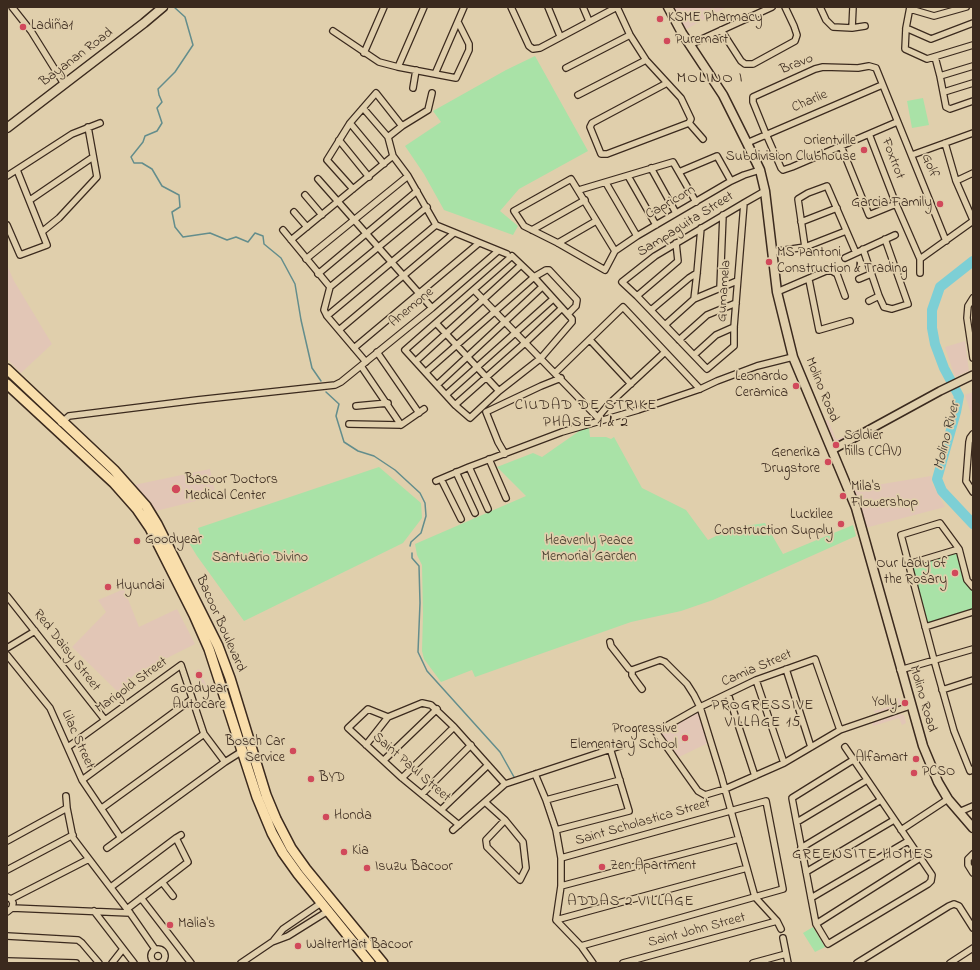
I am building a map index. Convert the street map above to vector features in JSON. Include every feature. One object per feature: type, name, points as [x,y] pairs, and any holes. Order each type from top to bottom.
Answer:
[{"type":"main road","name":"Bayanan Road","points":[[7,128],[163,7]]},
{"type":"main road","name":"Molino Road","points":[[668,7],[689,45],[723,96],[760,170],[765,191],[777,292],[793,357],[856,508],[910,706],[923,746],[938,782],[948,799],[973,828]]},
{"type":"main road","name":"Bacoor Boulevard","points":[[7,369],[124,480],[146,506],[157,524],[218,646],[230,678],[258,797],[272,833],[290,864],[370,963]]},
{"type":"main road","name":"Bacoor Boulevard","points":[[7,384],[114,483],[137,509],[150,528],[194,615],[209,649],[247,749],[273,812],[291,848],[306,869],[383,963]]},
{"type":"street","points":[[12,7],[31,31],[64,84]]},
{"type":"street","points":[[364,53],[384,7]]},
{"type":"street","points":[[398,67],[424,7]]},
{"type":"street","points":[[435,74],[464,7]]},
{"type":"street","points":[[511,7],[529,46],[533,50],[540,48],[617,7],[630,35],[646,60],[681,98],[691,119],[690,123],[703,139]]},
{"type":"street","points":[[548,7],[560,36]]},
{"type":"street","points":[[583,7],[589,21]]},
{"type":"street","points":[[689,45],[772,7]]},
{"type":"street","points":[[721,30],[741,61],[745,64],[753,64],[795,41],[797,35],[785,7]]},
{"type":"street","points":[[820,7],[826,20],[833,27],[852,28],[865,26]]},
{"type":"street","points":[[852,28],[853,7]]},
{"type":"street","points":[[966,7],[934,16],[910,8],[906,28],[905,50],[927,59],[973,45]]},
{"type":"street","points":[[333,31],[379,62],[456,78],[469,50],[469,44],[458,22]]},
{"type":"street","points":[[906,28],[931,39],[973,23]]},
{"type":"street","points":[[566,68],[630,35]]},
{"type":"street","points":[[935,57],[948,109],[973,101]]},
{"type":"street","points":[[578,95],[646,60]]},
{"type":"street","name":"Bravo","points":[[766,134],[753,102],[753,97],[815,69],[823,67],[858,68],[869,66],[876,68]]},
{"type":"street","points":[[940,76],[973,66]]},
{"type":"street","name":"Golf","points":[[876,68],[946,241]]},
{"type":"street","points":[[413,88],[416,70]]},
{"type":"street","points":[[666,83],[592,123],[590,127],[601,154],[607,154],[690,123]]},
{"type":"street","points":[[944,92],[973,83]]},
{"type":"street","name":"Charlie","points":[[747,143],[882,85]]},
{"type":"street","points":[[353,189],[327,160],[350,123],[376,93],[402,126]]},
{"type":"street","points":[[388,138],[402,126],[428,110],[432,93]]},
{"type":"street","points":[[364,108],[388,138],[393,156],[408,176],[436,225],[507,254]]},
{"type":"street","points":[[766,134],[783,170],[898,122]]},
{"type":"street","points":[[7,176],[72,134],[100,123]]},
{"type":"street","points":[[350,123],[384,164]]},
{"type":"street","points":[[43,231],[59,218],[97,177],[88,127]]},
{"type":"street","points":[[912,155],[973,133]]},
{"type":"street","name":"Foxtrot","points":[[869,134],[896,204],[920,259]]},
{"type":"street","points":[[339,140],[369,176]]},
{"type":"street","points":[[920,273],[920,259],[973,221],[956,181],[945,143]]},
{"type":"street","points":[[841,146],[869,215],[896,204]]},
{"type":"street","points":[[291,240],[393,156]]},
{"type":"street","points":[[679,172],[717,156],[731,181]]},
{"type":"street","points":[[30,200],[93,157]]},
{"type":"street","points":[[579,190],[673,162],[696,202]]},
{"type":"street","points":[[651,168],[676,214]]},
{"type":"street","points":[[7,224],[20,256],[47,244],[17,170]]},
{"type":"street","name":"Capricorn","points":[[558,243],[605,270],[615,251],[637,236],[731,181],[760,170]]},
{"type":"street","points":[[956,181],[973,173]]},
{"type":"street","points":[[306,259],[408,176]]},
{"type":"street","points":[[628,176],[656,225]]},
{"type":"street","points":[[318,179],[432,308]]},
{"type":"street","points":[[596,221],[558,243],[524,226],[514,211],[571,179],[615,251]]},
{"type":"street","points":[[606,183],[637,236]]},
{"type":"street","points":[[805,247],[798,199],[808,193],[828,186],[856,253]]},
{"type":"street","points":[[318,274],[417,191]]},
{"type":"street","name":"Sampaguita Street","points":[[637,296],[622,282],[654,256],[765,191]]},
{"type":"street","points":[[305,194],[322,215]]},
{"type":"street","points":[[532,230],[585,200]]},
{"type":"street","name":"Gumamela","points":[[694,355],[707,369],[734,346],[737,281],[744,203]]},
{"type":"street","points":[[401,425],[354,348],[327,316],[324,310],[330,287],[426,207]]},
{"type":"street","points":[[801,222],[837,208]]},
{"type":"street","points":[[294,212],[307,227]]},
{"type":"street","points":[[720,288],[723,215]]},
{"type":"street","points":[[327,316],[436,225]]},
{"type":"street","points":[[694,299],[698,273],[701,228]]},
{"type":"street","points":[[283,230],[330,287]]},
{"type":"street","points":[[772,252],[805,247],[846,232]]},
{"type":"street","points":[[340,330],[454,233]]},
{"type":"street","points":[[845,258],[895,235]]},
{"type":"street","points":[[863,250],[884,307],[892,309],[908,304],[885,239]]},
{"type":"street","points":[[354,348],[479,243]]},
{"type":"street","points":[[676,243],[678,261],[637,296],[694,355],[716,335],[734,328]]},
{"type":"street","name":"Anemone","points":[[63,421],[69,416],[197,400],[329,387],[341,382],[364,364],[498,251]]},
{"type":"street","points":[[512,256],[534,277],[568,314],[572,319],[572,322],[541,358],[499,391],[470,418],[455,405],[405,350],[512,256]]},
{"type":"street","points":[[416,361],[521,265]]},
{"type":"street","points":[[426,372],[534,277],[543,271],[549,270],[577,300],[576,306],[568,314]]},
{"type":"street","points":[[777,292],[809,280],[826,271],[832,271],[837,274],[845,296]]},
{"type":"street","points":[[651,310],[689,278],[698,273]]},
{"type":"street","points":[[859,278],[871,274]]},
{"type":"street","points":[[809,280],[819,330],[850,321]]},
{"type":"street","points":[[665,325],[694,299],[737,281]]},
{"type":"street","points":[[437,385],[542,287]]},
{"type":"street","points":[[474,290],[599,418]]},
{"type":"street","points":[[869,301],[879,296]]},
{"type":"street","points":[[973,298],[968,306],[967,318],[973,358]]},
{"type":"street","points":[[446,394],[553,299]]},
{"type":"street","points":[[679,340],[707,315],[736,303]]},
{"type":"street","points":[[555,373],[623,307],[700,389]]},
{"type":"street","points":[[455,405],[562,308]]},
{"type":"street","points":[[436,323],[478,366],[499,391]]},
{"type":"street","points":[[590,340],[631,384]]},
{"type":"street","points":[[349,424],[401,425],[422,411],[378,352]]},
{"type":"street","points":[[599,418],[609,404],[665,352]]},
{"type":"street","points":[[461,519],[439,480],[470,466],[599,418],[638,410],[700,389],[757,366],[793,357]]},
{"type":"street","points":[[832,450],[940,391],[973,375]]},
{"type":"street","points":[[504,454],[486,412],[561,378]]},
{"type":"street","points":[[356,406],[388,403]]},
{"type":"street","points":[[56,428],[63,421]]},
{"type":"street","points":[[973,434],[969,442],[966,481],[973,492]]},
{"type":"street","points":[[489,459],[506,498]]},
{"type":"street","points":[[470,466],[488,509]]},
{"type":"street","points":[[456,472],[475,513]]},
{"type":"street","points":[[971,770],[954,731],[901,535],[940,523],[959,549],[967,580],[973,587]]},
{"type":"street","points":[[909,564],[959,549]]},
{"type":"street","name":"Red Daisy Street","points":[[7,596],[105,720]]},
{"type":"street","points":[[925,627],[973,612]]},
{"type":"street","points":[[7,648],[35,632]]},
{"type":"street","points":[[610,642],[611,646],[629,669],[632,670]]},
{"type":"street","points":[[900,670],[973,649]]},
{"type":"street","name":"Lilac Street","points":[[7,655],[50,708],[82,780],[121,838]]},
{"type":"street","name":"Camia Street","points":[[725,789],[705,795],[698,790],[656,732],[756,680],[786,668],[815,659],[840,730]]},
{"type":"street","points":[[632,670],[660,660],[665,662],[687,684],[694,695],[700,708],[725,789],[755,897],[777,921],[781,929]]},
{"type":"street","name":"Marigold Street","points":[[68,747],[181,665],[204,734],[225,762]]},
{"type":"street","points":[[786,668],[811,747]]},
{"type":"street","points":[[632,670],[632,675],[642,689]]},
{"type":"street","points":[[756,680],[784,763]]},
{"type":"street","points":[[942,690],[973,682]]},
{"type":"street","points":[[728,694],[755,776]]},
{"type":"street","points":[[82,780],[192,699]]},
{"type":"street","points":[[366,745],[388,716],[422,703],[431,704],[471,745],[505,784]]},
{"type":"street","points":[[725,789],[784,763],[840,730],[910,706]]},
{"type":"street","name":"Saint Paul Street","points":[[388,716],[368,709],[348,728],[402,778],[459,824]]},
{"type":"street","points":[[384,760],[437,709]]},
{"type":"street","points":[[402,778],[454,727]]},
{"type":"street","points":[[102,808],[204,734]]},
{"type":"street","points":[[422,794],[471,745]]},
{"type":"street","points":[[453,830],[505,784],[610,748],[620,746]]},
{"type":"street","points":[[845,747],[932,875],[928,884],[828,944],[816,924],[792,798],[853,760]]},
{"type":"street","points":[[556,830],[629,811],[610,748]]},
{"type":"street","points":[[107,848],[225,762],[247,749]]},
{"type":"street","points":[[441,810],[488,765]]},
{"type":"street","points":[[535,774],[556,830],[561,858],[561,886],[556,920]]},
{"type":"street","points":[[546,800],[620,780]]},
{"type":"street","points":[[797,822],[867,780]]},
{"type":"street","points":[[66,796],[67,808],[74,838],[129,911],[155,949]]},
{"type":"street","points":[[901,830],[948,799]]},
{"type":"street","name":"Saint Scholastica Street","points":[[561,858],[766,800],[784,889],[755,897]]},
{"type":"street","points":[[802,848],[880,800]]},
{"type":"street","points":[[485,802],[505,820],[523,842],[526,868],[520,880],[487,847],[486,840],[505,820]]},
{"type":"street","points":[[959,812],[973,806]]},
{"type":"street","points":[[7,841],[67,808]]},
{"type":"street","points":[[806,872],[894,820]]},
{"type":"street","points":[[7,870],[73,835]]},
{"type":"street","points":[[7,912],[12,908],[129,911],[142,898],[188,862],[178,837],[111,887]]},
{"type":"street","points":[[561,886],[739,839]]},
{"type":"street","points":[[811,898],[908,841]]},
{"type":"street","points":[[973,854],[968,859],[968,865],[973,873]]},
{"type":"street","points":[[816,924],[920,858]]},
{"type":"street","points":[[12,908],[13,904],[9,898],[90,859]]},
{"type":"street","points":[[556,920],[747,868]]},
{"type":"street","points":[[162,882],[173,896]]},
{"type":"street","points":[[581,946],[755,897]]},
{"type":"street","points":[[142,898],[191,963]]},
{"type":"street","points":[[272,942],[283,929],[321,903]]},
{"type":"street","points":[[856,963],[954,904],[959,906],[973,928]]},
{"type":"street","points":[[94,911],[134,963]]},
{"type":"street","points":[[241,963],[272,942],[288,936],[328,911]]},
{"type":"street","points":[[556,920],[581,946],[593,963]]},
{"type":"street","name":"Saint John Street","points":[[623,963],[777,921]]},
{"type":"street","points":[[292,923],[296,930]]},
{"type":"street","points":[[7,936],[78,940],[99,963]]},
{"type":"street","points":[[783,938],[788,963]]},
{"type":"street","points":[[160,948],[164,951],[167,961],[155,963],[151,954],[155,949],[160,948]]},
{"type":"street","points":[[950,963],[973,948]]},
{"type":"street","points":[[112,963],[123,949]]},
{"type":"street","points":[[753,963],[786,954]]},
{"type":"street","points":[[7,961],[76,963]]},
{"type":"shaded area","points":[[670,7],[727,7],[683,31]]},
{"type":"shaded area","points":[[7,265],[14,281],[52,344],[21,373],[7,359]]},
{"type":"shaded area","points":[[965,341],[969,371],[955,377],[945,347]]},
{"type":"shaded area","points":[[973,392],[973,420],[965,395]]},
{"type":"shaded area","points":[[828,420],[836,439],[847,435],[848,438],[836,444],[825,421]]},
{"type":"shaded area","name":"Bacoor Doctors Medical Center","points":[[210,469],[216,496],[156,511],[134,485]]},
{"type":"shaded area","points":[[931,476],[932,483],[945,507],[865,528],[852,489]]},
{"type":"shaded area","points":[[124,589],[139,627],[177,609],[195,644],[135,674],[118,692],[72,647],[106,612],[98,600]]},
{"type":"shaded area","points":[[199,669],[207,687],[200,690],[194,671]]},
{"type":"shaded area","points":[[899,698],[901,704],[898,707],[875,713],[874,711],[896,705],[894,699]]},
{"type":"shaded area","name":"Progressive Elementary School","points":[[699,712],[708,743],[677,758],[659,732]]},
{"type":"shaded area","points":[[899,714],[904,715],[906,723],[902,725],[899,718],[873,726],[872,722]]},
{"type":"green space","points":[[535,56],[588,151],[519,189],[500,211],[518,226],[513,235],[444,210],[424,174],[405,146],[441,122],[433,111],[506,70]]},
{"type":"green space","points":[[923,98],[929,125],[912,128],[907,101]]},
{"type":"green space","name":"Heavenly Peace Memorial Garden","points":[[585,427],[589,427],[590,437],[606,437],[611,439],[614,437],[642,488],[686,510],[708,540],[732,528],[765,523],[783,554],[853,525],[856,536],[713,600],[681,611],[631,622],[475,677],[472,670],[441,682],[424,659],[422,651],[422,565],[417,555],[415,544],[526,496],[497,467],[533,453],[542,457]]},
{"type":"green space","name":"Santuario Divino","points":[[379,467],[421,503],[422,518],[403,543],[244,621],[189,543],[201,538],[198,528]]},
{"type":"green space","points":[[957,551],[965,581],[973,591],[973,611],[928,624],[911,566]]},
{"type":"green space","points":[[813,927],[825,947],[815,952],[803,933]]},
{"type":"waterway","points":[[174,7],[185,17],[193,45],[175,72],[158,89],[162,102],[157,108],[162,123],[157,131],[145,136],[143,142],[131,157],[134,163],[142,163],[152,169],[162,186],[179,195],[180,207],[172,212],[175,227],[183,237],[210,233],[227,240],[236,237],[248,242],[255,233],[263,236],[264,244],[281,258],[295,284],[301,320],[312,368],[321,381]]},
{"type":"waterway","name":"Molino River","points":[[973,261],[940,287],[932,310],[932,328],[935,344],[944,368],[959,396],[937,479],[942,491],[973,524]]},
{"type":"waterway","points":[[326,392],[339,404],[336,416],[344,442],[358,451],[374,456],[395,470],[420,493],[425,503],[426,516],[421,533],[411,542],[410,546]]},
{"type":"waterway","points":[[412,553],[412,558],[419,566],[420,603],[418,652],[427,671],[500,752],[514,777]]},
{"type":"place","name":"KSME Pharmacy","points":[[660,19]]},
{"type":"place","name":"Ladiña1","points":[[23,27]]},
{"type":"place","name":"Puremart","points":[[667,41]]},
{"type":"place","name":"Orientville Subdivision Clubhouse","points":[[864,150]]},
{"type":"place","name":"Garcia Family","points":[[940,204]]},
{"type":"place","name":"MS Pantoni Construction & Trading","points":[[769,262]]},
{"type":"place","name":"Leonardo Ceramica","points":[[796,386]]},
{"type":"place","name":"Soldier hills (CAV)","points":[[836,445]]},
{"type":"place","name":"Generika Drugstore","points":[[828,462]]},
{"type":"place","name":"Bacoor Doctors Medical Center","points":[[176,489]]},
{"type":"place","name":"Mila's Flowershop","points":[[843,496]]},
{"type":"place","name":"Luckilee Construction Supply","points":[[841,524]]},
{"type":"place","name":"Goodyear","points":[[137,541]]},
{"type":"place","name":"Our Lady of the Rosary","points":[[955,573]]},
{"type":"place","name":"Hyundai","points":[[108,587]]},
{"type":"place","name":"Goodyear Autocare","points":[[199,675]]},
{"type":"place","name":"Yolly","points":[[905,703]]},
{"type":"place","name":"Progressive Elementary School","points":[[685,738]]},
{"type":"place","name":"Bosch Car Service","points":[[293,751]]},
{"type":"place","name":"Alfamart","points":[[916,759]]},
{"type":"place","name":"PCSO","points":[[914,773]]},
{"type":"place","name":"BYD","points":[[311,779]]},
{"type":"place","name":"Honda","points":[[326,817]]},
{"type":"place","name":"Kia","points":[[344,852]]},
{"type":"place","name":"Zen Apartment","points":[[602,867]]},
{"type":"place","name":"Isuzu Bacoor","points":[[367,868]]},
{"type":"place","name":"Malia's","points":[[170,925]]},
{"type":"place","name":"WalterMart Bacoor","points":[[298,946]]},
{"type":"district","name":"MOLINO I","points":[[710,79]]},
{"type":"district","name":"CIUDAD DE STRIKE PHASE 1 & 2","points":[[586,416]]},
{"type":"district","name":"PROGRESSIVE VILLAGE 15","points":[[763,716]]},
{"type":"district","name":"GREENSITE HOMES","points":[[863,856]]},
{"type":"district","name":"ADDAS 2 VILLAGE","points":[[631,903]]}]
